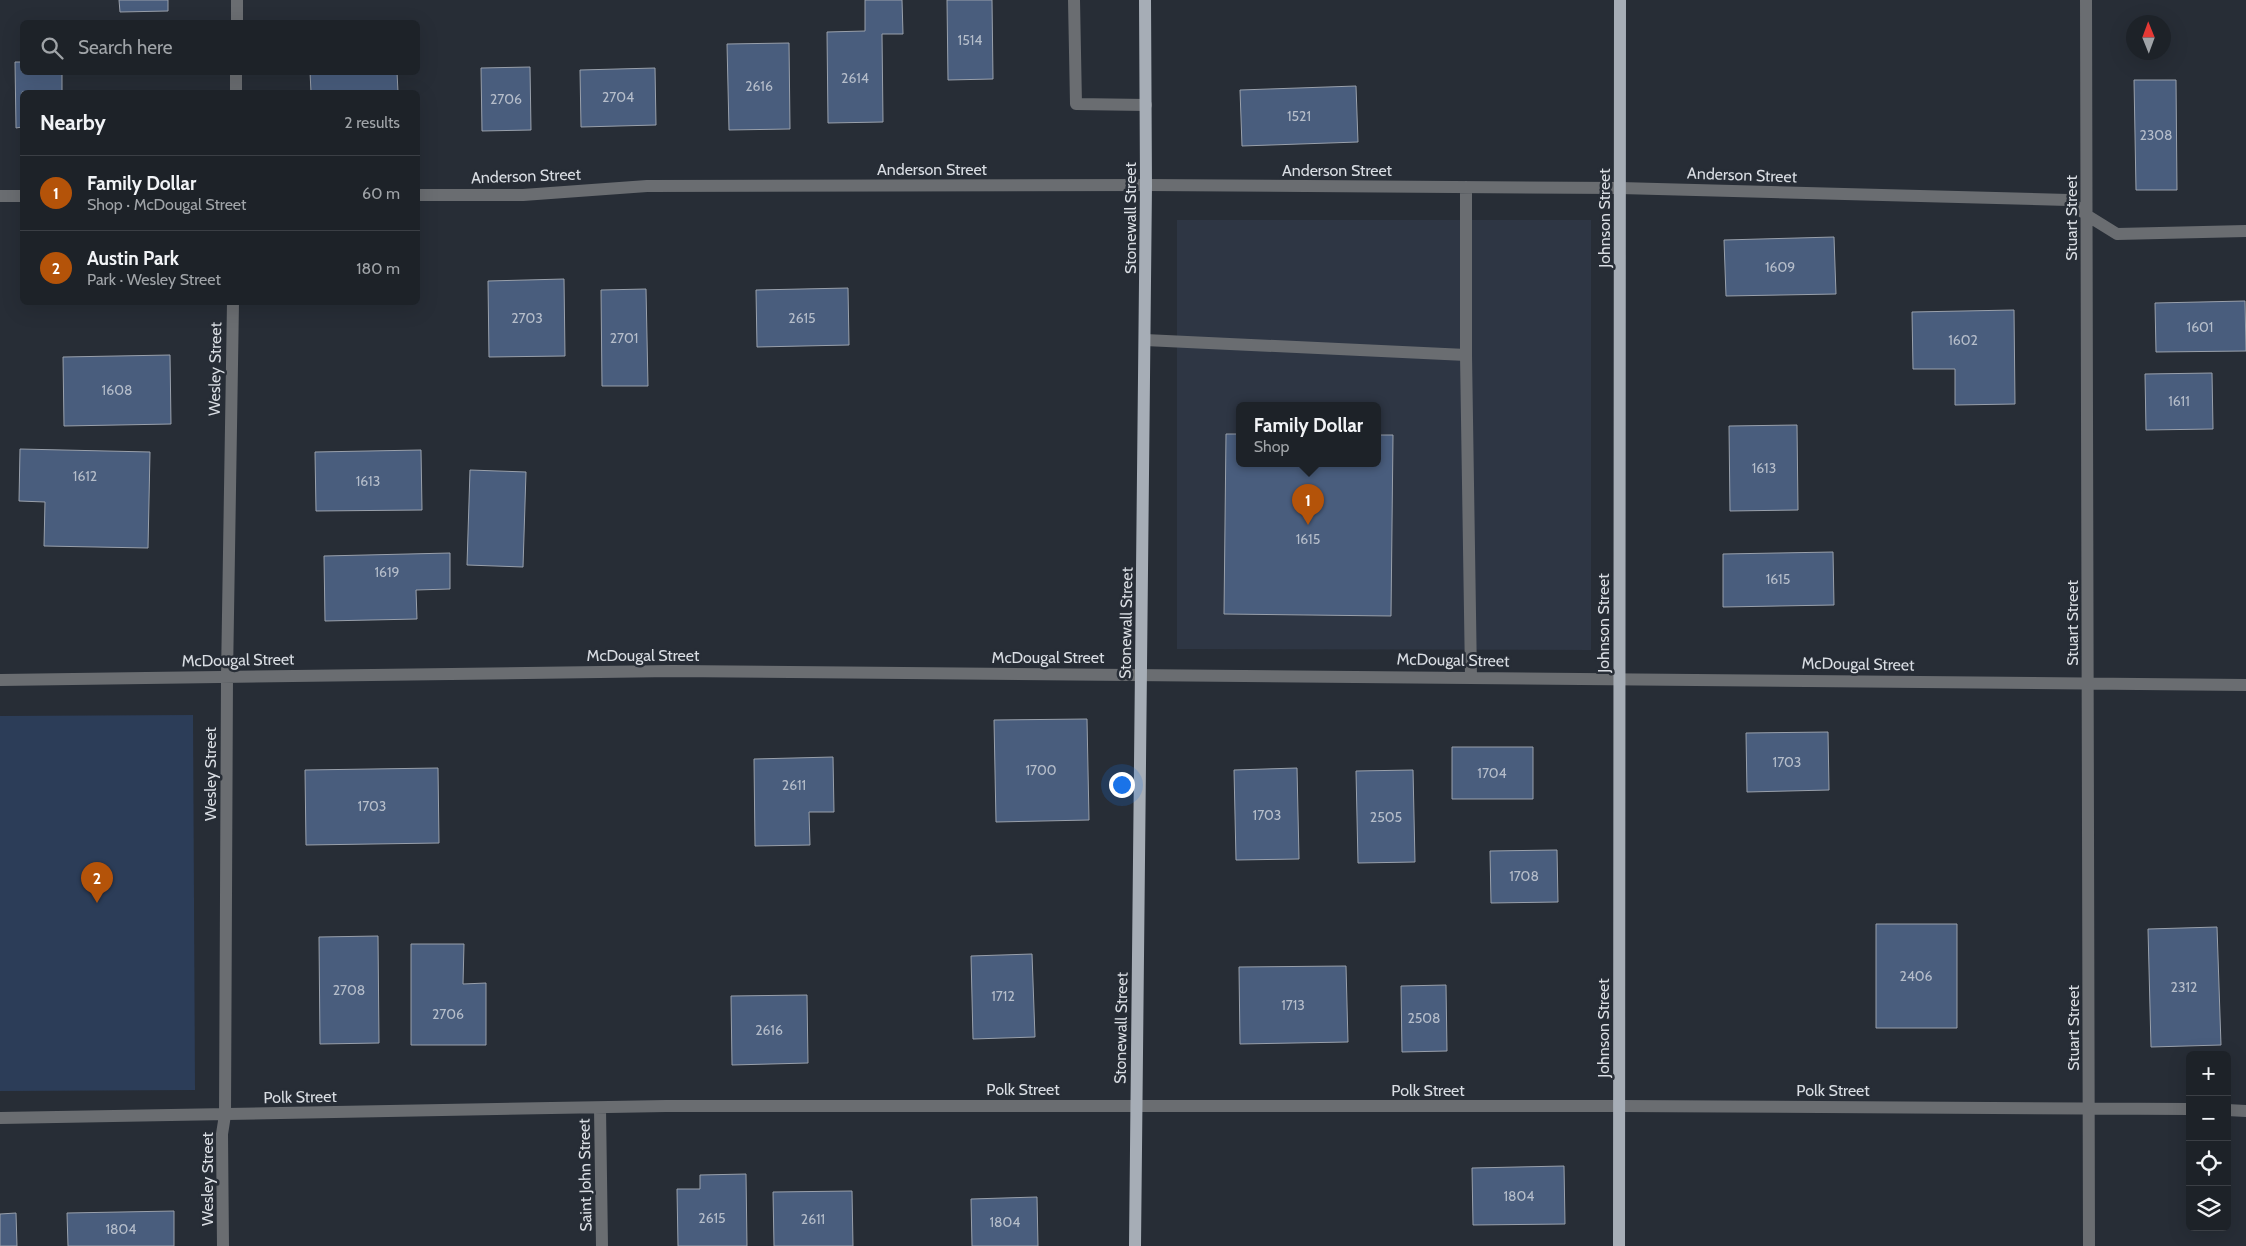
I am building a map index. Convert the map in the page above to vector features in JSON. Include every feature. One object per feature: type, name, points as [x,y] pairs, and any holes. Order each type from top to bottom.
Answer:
[{"type":"main road","name":"Stonewall Street","points":[[1135,1246],[1145,340],[1145,0]]},
{"type":"main road","name":"Johnson Street","points":[[1619,1246],[1620,0]]},
{"type":"street","points":[[237,0],[237,20]]},
{"type":"street","points":[[1074,0],[1076,104],[1146,105]]},
{"type":"street","name":"Stuart Street","points":[[2086,0],[2089,1246]]},
{"type":"street","points":[[236,75],[236,90]]},
{"type":"street","name":"Anderson Street","points":[[420,195],[523,195],[647,186],[1146,185],[1620,188],[2068,200],[2088,216],[2117,234],[2246,232]]},
{"type":"street","points":[[1466,187],[1466,355],[1471,676]]},
{"type":"street","points":[[0,196],[20,196]]},
{"type":"street","name":"Wesley Street","points":[[223,1246],[222,1134],[225,1115],[227,677],[233,305]]},
{"type":"street","points":[[1145,340],[1466,355]]},
{"type":"street","name":"McDougal Street","points":[[0,680],[673,671],[1142,673],[2246,685]]},
{"type":"street","name":"Polk Street","points":[[666,1106],[1619,1106],[2186,1110]]},
{"type":"street","name":"Saint John Street","points":[[602,1246],[600,1108],[666,1106]]},
{"type":"street","name":"Polk Street","points":[[0,1118],[600,1108]]},
{"type":"street","points":[[2231,1110],[2246,1111]]},
{"type":"shaded area","points":[[1177,220],[1591,220],[1591,650],[1177,649]]},
{"type":"shaded area","points":[[193,715],[195,1090],[0,1091],[0,716]]},
{"type":"building","points":[[119,0],[168,0],[168,11],[120,12]]},
{"type":"building","points":[[865,0],[902,0],[903,34],[882,34],[883,122],[828,123],[827,32],[865,31]]},
{"type":"building","points":[[947,0],[992,0],[993,79],[948,80]]},
{"type":"building","points":[[789,43],[790,129],[729,130],[727,44]]},
{"type":"building","points":[[15,62],[20,62],[20,75],[62,75],[62,90],[20,90],[20,127],[16,128]]},
{"type":"building","points":[[530,67],[531,130],[482,131],[481,68]]},
{"type":"building","points":[[655,68],[656,125],[581,127],[580,70]]},
{"type":"building","points":[[310,75],[397,75],[398,90],[311,90]]},
{"type":"building","points":[[2134,80],[2176,80],[2177,190],[2136,190]]},
{"type":"building","points":[[1356,86],[1358,142],[1242,146],[1240,90]]},
{"type":"building","points":[[1834,237],[1836,294],[1726,296],[1724,240]]},
{"type":"building","points":[[564,279],[565,356],[489,357],[488,281]]},
{"type":"building","points":[[848,288],[849,345],[757,347],[756,290]]},
{"type":"building","points":[[646,289],[648,386],[602,386],[601,290]]},
{"type":"building","points":[[2245,301],[2246,351],[2156,352],[2155,303]]},
{"type":"building","points":[[2014,310],[2015,404],[1955,405],[1955,369],[1913,369],[1912,312]]},
{"type":"building","points":[[170,355],[171,424],[64,426],[63,357]]},
{"type":"building","points":[[2212,373],[2213,429],[2146,430],[2145,374]]},
{"type":"building","points":[[1797,425],[1798,510],[1730,511],[1729,426]]},
{"type":"building","points":[[1226,434],[1236,434],[1236,467],[1381,467],[1381,435],[1393,435],[1391,616],[1224,614]]},
{"type":"building","points":[[20,449],[150,452],[148,548],[44,546],[45,502],[19,501]]},
{"type":"building","points":[[421,450],[422,510],[316,511],[315,452]]},
{"type":"building","points":[[470,470],[526,472],[523,567],[467,565]]},
{"type":"building","points":[[1833,552],[1834,605],[1723,607],[1723,554]]},
{"type":"building","points":[[450,553],[450,589],[416,590],[417,619],[325,621],[324,556]]},
{"type":"building","points":[[1087,719],[1089,820],[996,822],[994,720]]},
{"type":"building","points":[[1828,732],[1829,790],[1747,792],[1746,733]]},
{"type":"building","points":[[1452,747],[1533,747],[1533,799],[1452,799]]},
{"type":"building","points":[[833,757],[834,812],[809,812],[810,845],[755,846],[754,759]]},
{"type":"building","points":[[438,768],[439,843],[306,845],[305,770]]},
{"type":"building","points":[[1297,768],[1299,859],[1236,860],[1234,770]]},
{"type":"building","points":[[1413,770],[1415,862],[1358,863],[1356,771]]},
{"type":"building","points":[[1557,850],[1558,902],[1491,903],[1490,851]]},
{"type":"building","points":[[1876,924],[1957,924],[1957,1028],[1876,1028]]},
{"type":"building","points":[[2217,927],[2221,1045],[2151,1047],[2148,929]]},
{"type":"building","points":[[378,936],[379,1043],[320,1044],[319,937]]},
{"type":"building","points":[[411,944],[464,944],[463,984],[486,983],[486,1045],[411,1045]]},
{"type":"building","points":[[1032,954],[1035,1037],[973,1039],[971,956]]},
{"type":"building","points":[[1346,966],[1348,1042],[1240,1044],[1239,967]]},
{"type":"building","points":[[1446,985],[1447,1051],[1402,1052],[1401,986]]},
{"type":"building","points":[[807,995],[808,1063],[732,1065],[731,996]]},
{"type":"building","points":[[1564,1166],[1565,1224],[1473,1225],[1472,1168]]},
{"type":"building","points":[[746,1174],[747,1246],[678,1246],[677,1189],[700,1189],[700,1175]]},
{"type":"building","points":[[852,1191],[853,1246],[774,1246],[773,1192]]},
{"type":"building","points":[[1037,1197],[1038,1246],[972,1246],[971,1199]]},
{"type":"building","points":[[174,1211],[174,1246],[68,1246],[67,1213]]},
{"type":"building","points":[[16,1213],[17,1246],[0,1246],[0,1214]]},
{"type":"place","name":"Family Dollar","points":[[1308,525]]},
{"type":"place","name":"Austin Park","points":[[97,903]]}]
